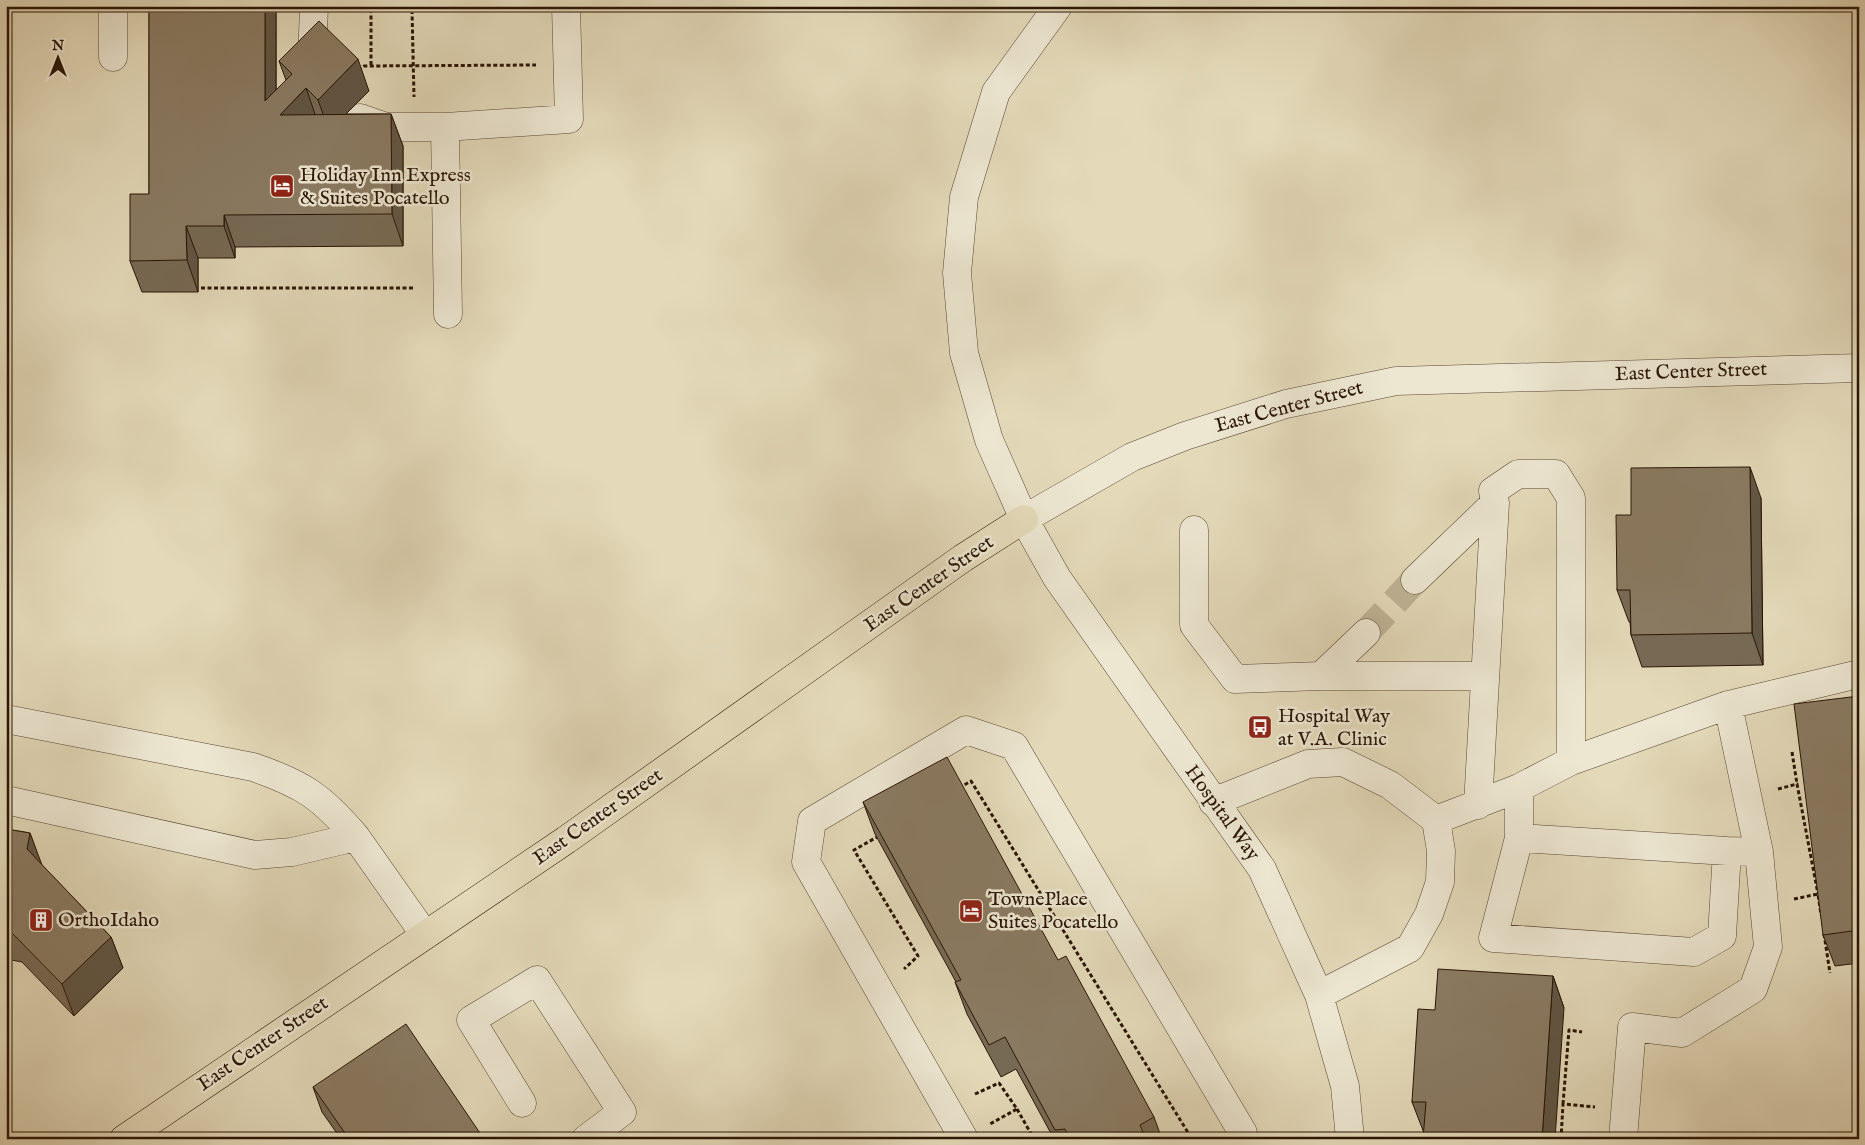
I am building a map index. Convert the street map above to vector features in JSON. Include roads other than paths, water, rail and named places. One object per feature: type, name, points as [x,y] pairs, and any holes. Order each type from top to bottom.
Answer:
[{"type":"main road","name":"East Center Street","points":[[124,1139],[566,840],[963,558],[1024,520]]},
{"type":"street","points":[[113,6],[113,57]]},
{"type":"street","points":[[312,69],[314,6]]},
{"type":"street","points":[[359,117],[386,127],[446,127],[569,119],[566,6]]},
{"type":"street","name":"Hospital Way","points":[[1058,6],[996,92],[964,197],[957,273],[964,353],[989,440],[1024,520],[1057,578],[1262,869],[1319,995],[1345,1086],[1350,1139]]},
{"type":"street","points":[[446,127],[448,314]]},
{"type":"street","name":"East Center Street","points":[[1024,520],[1132,457],[1185,436],[1286,404],[1396,381],[1859,368]]},
{"type":"street","points":[[1478,805],[1495,503],[1492,491],[1518,474],[1556,474],[1570,498],[1571,761]]},
{"type":"street","points":[[1415,580],[1495,503]]},
{"type":"street","points":[[1194,530],[1194,625],[1235,679],[1320,676],[1484,676]]},
{"type":"street","points":[[1320,676],[1366,633]]},
{"type":"street","points":[[1436,820],[1519,788],[1571,761],[1728,705],[1859,674]]},
{"type":"street","points":[[1623,1139],[1632,1027],[1682,1033],[1753,989],[1768,947],[1759,852],[1728,705]]},
{"type":"street","points":[[6,719],[253,767],[286,778],[314,795],[336,814],[356,837],[425,935]]},
{"type":"street","points":[[964,1139],[806,862],[812,821],[966,730],[1014,746],[1243,1133],[1242,1139]]},
{"type":"street","points":[[1214,802],[1308,764],[1343,762],[1390,785],[1436,820],[1441,851],[1440,882],[1429,914],[1410,948],[1319,995]]},
{"type":"street","points":[[1519,788],[1519,838],[1493,938],[1694,952],[1722,936],[1727,851]]},
{"type":"street","points":[[6,800],[255,855],[292,852],[356,837]]},
{"type":"street","points":[[1519,838],[1759,852]]},
{"type":"street","points":[[522,1103],[471,1020],[537,980],[622,1112],[586,1139]]},
{"type":"tunnel","points":[[1366,633],[1415,580]]},
{"type":"place","name":"Holiday Inn Express & Suites Pocatello","points":[[282,186]]},
{"type":"place","name":"Hospital Way at V.A. Clinic","points":[[1260,727]]},
{"type":"place","name":"TownePlace Suites Pocatello","points":[[971,911]]},
{"type":"place","name":"OrthoIdaho","points":[[41,920]]}]
